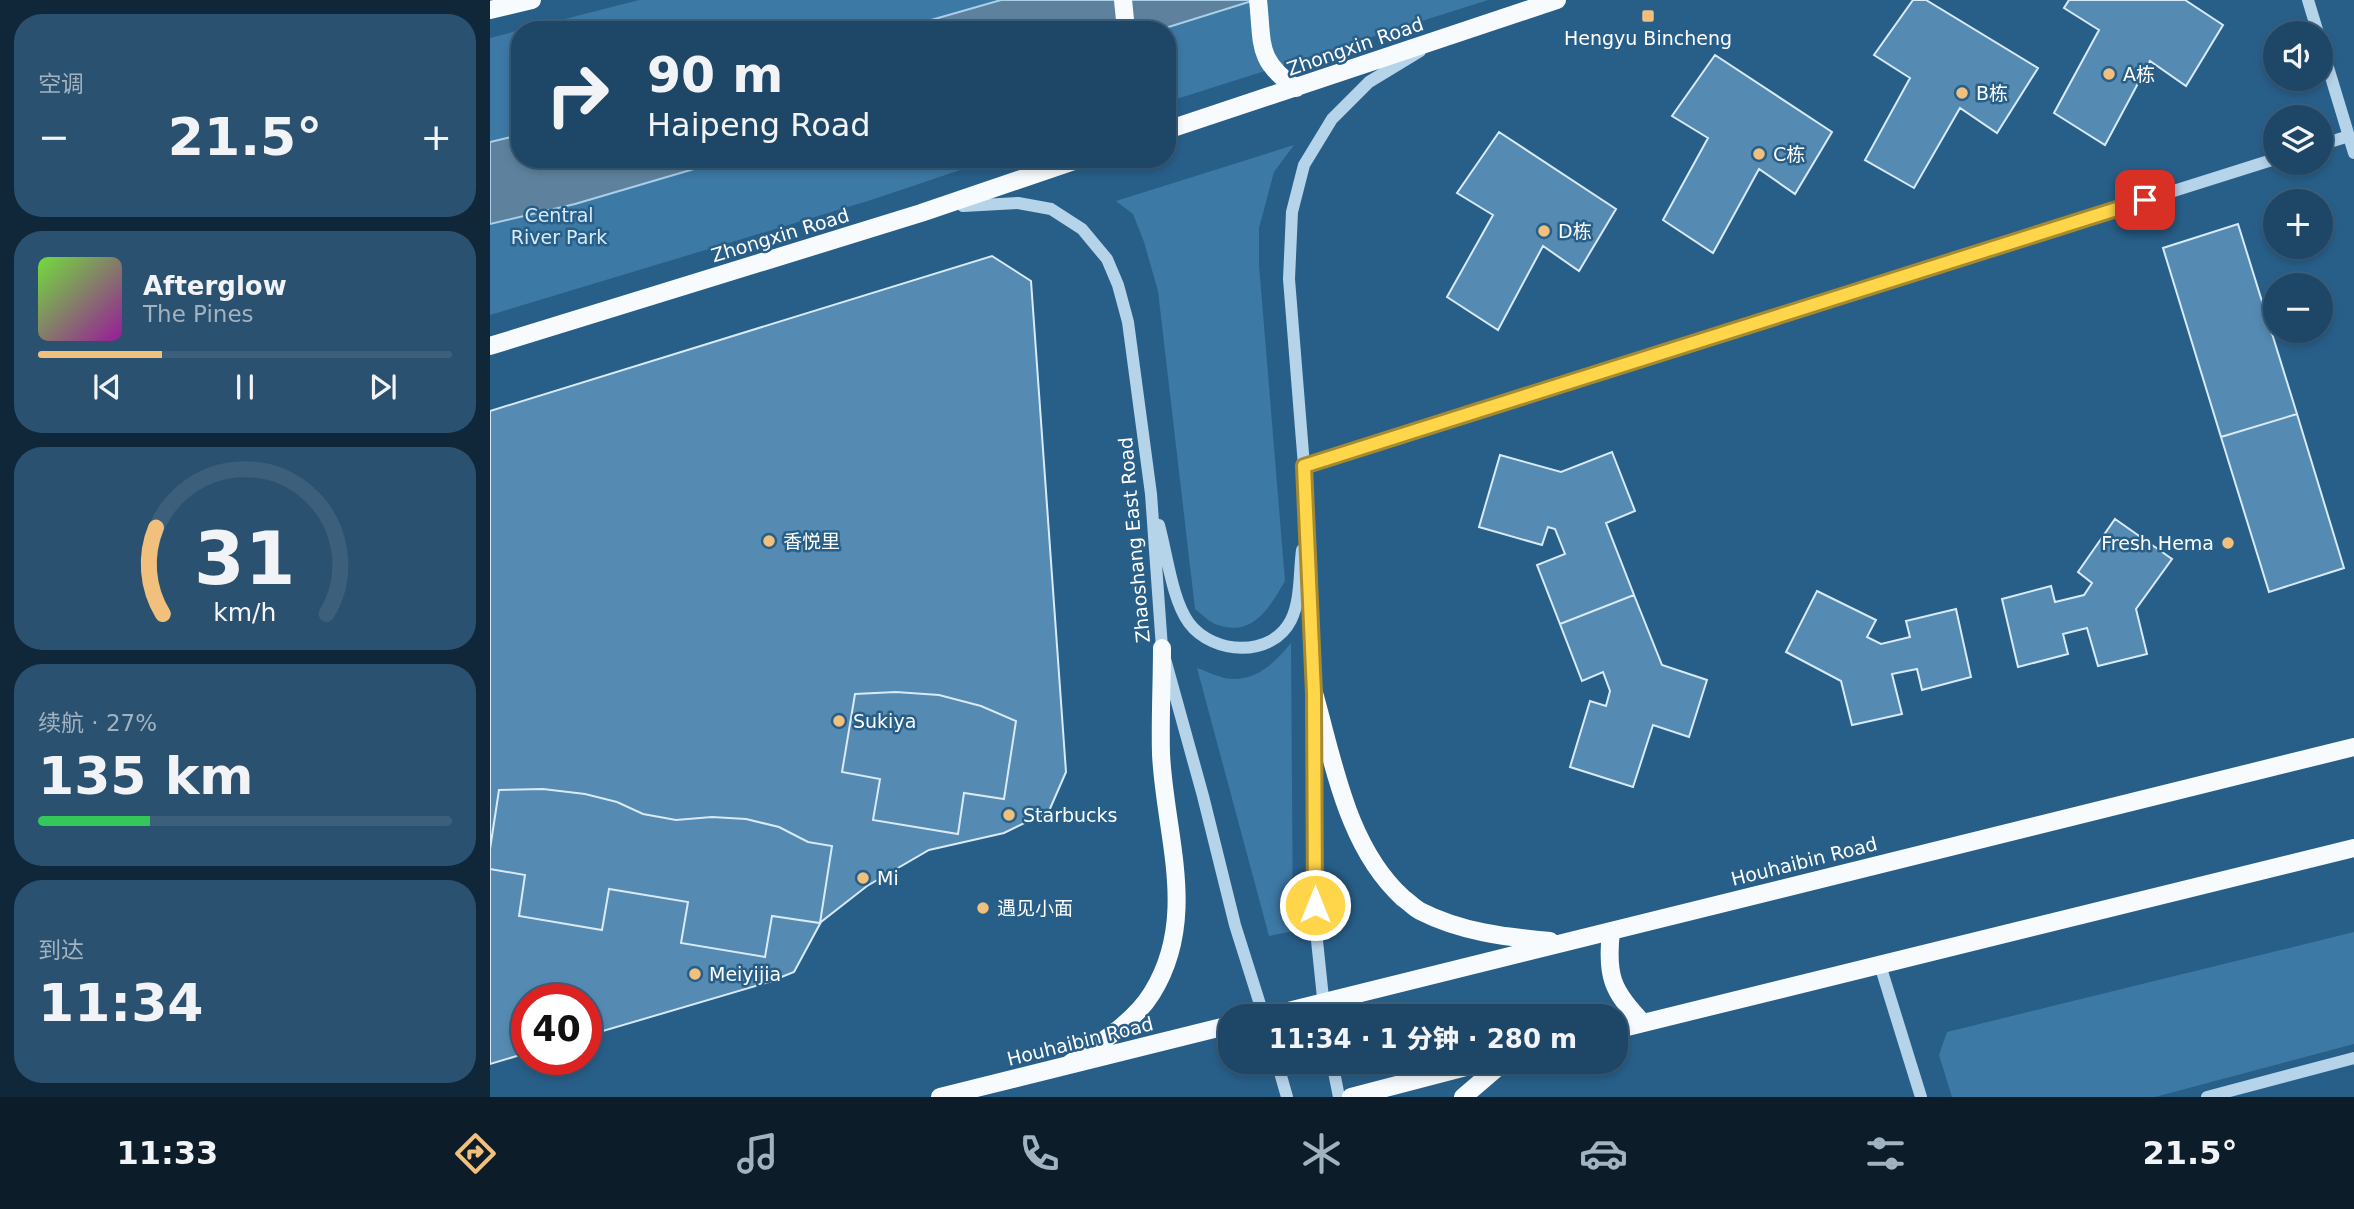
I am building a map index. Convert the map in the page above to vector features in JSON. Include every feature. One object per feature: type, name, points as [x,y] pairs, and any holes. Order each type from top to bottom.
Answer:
[{"type":"main road","points":[[490,10],[532,0]]},
{"type":"main road","points":[[1123,0],[1125,21]]},
{"type":"main road","points":[[1258,0],[1264,54],[1276,74],[1296,88]]},
{"type":"main road","name":"Zhongxin Road","points":[[1176,127],[1557,0]]},
{"type":"main road","name":"Zhongxin Road","points":[[490,346],[921,213],[1054,168]]},
{"type":"main road","points":[[1068,1065],[1120,1027],[1151,996],[1167,966],[1174,941],[1178,904],[1161,755],[1162,648]]},
{"type":"main road","points":[[1314,693],[1350,813],[1364,849],[1390,885],[1417,910],[1454,926],[1499,937],[1564,943]]},
{"type":"main road","name":"Houhaibin Road","points":[[1342,1004],[1611,931],[2354,747]]},
{"type":"main road","points":[[1628,1027],[2354,848]]},
{"type":"main road","points":[[1611,931],[1608,956],[1612,981],[1623,1003],[1643,1023]]},
{"type":"main road","name":"Houhaibin Road","points":[[940,1097],[1218,1028]]},
{"type":"main road","points":[[1350,1097],[1439,1074]]},
{"type":"main road","points":[[1463,1097],[1490,1074]]},
{"type":"street","points":[[2308,0],[2314,21]]},
{"type":"street","points":[[1323,1004],[1316,931],[1314,693],[1304,466],[1289,279],[1292,212],[1304,165],[1332,119],[1369,82],[1438,40]]},
{"type":"street","points":[[2333,83],[2354,153]]},
{"type":"street","points":[[2333,141],[2349,135]]},
{"type":"street","points":[[1304,466],[2263,163]]},
{"type":"street","name":"Zhaoshang East Road","points":[[921,213],[978,203],[1018,202],[1051,209],[1082,229],[1107,259],[1118,285],[1128,322],[1151,495],[1162,648],[1235,925],[1260,1004]]},
{"type":"street","points":[[1151,495],[1179,605],[1190,624],[1204,637],[1218,645],[1238,648],[1257,646],[1270,640],[1285,630],[1292,617],[1297,599],[1306,512]]},
{"type":"street","points":[[1880,965],[1920,1097]]},
{"type":"street","points":[[2207,1097],[2354,1058]]},
{"type":"street","points":[[1280,1074],[1287,1097]]},
{"type":"street","points":[[1334,1074],[1339,1097]]},
{"type":"green space","points":[[639,0],[1488,0],[1176,99],[1176,21],[557,21]]},
{"type":"green space","name":"Central River Park","points":[[511,32],[511,168],[966,168],[871,200],[490,315],[490,38]]},
{"type":"green space","points":[[1294,145],[1274,172],[1259,228],[1259,265],[1285,581],[1259,617],[1241,627],[1230,628],[1215,624],[1195,609],[1158,291],[1133,214],[1116,201]]},
{"type":"green space","points":[[1291,643],[1293,931],[1269,936],[1197,668],[1226,678],[1245,678],[1267,667]]},
{"type":"green space","points":[[2354,932],[2354,1044],[2155,1097],[1952,1097],[1939,1055],[1947,1032]]},
{"type":"shaded area","points":[[1001,0],[1255,0],[1176,25],[1176,21],[928,21]]},
{"type":"shaded area","points":[[511,137],[511,168],[697,168],[575,204],[490,224],[490,142]]},
{"type":"building","name":"B栋","points":[[1913,0],[1926,0],[2038,68],[1997,133],[1960,108],[1914,188],[1865,160],[1910,78],[1874,55]]},
{"type":"building","name":"A栋","points":[[2069,0],[2185,0],[2223,25],[2186,86],[2150,61],[2105,145],[2054,113],[2099,30],[2064,8]]},
{"type":"building","name":"C栋","points":[[1715,55],[1832,132],[1795,194],[1759,169],[1713,253],[1663,220],[1708,138],[1672,116]]},
{"type":"building","name":"D栋","points":[[1499,132],[1616,209],[1579,271],[1543,246],[1498,330],[1447,297],[1493,215],[1457,193]]},
{"type":"building","points":[[2238,224],[2263,305],[2263,343],[2275,343],[2297,414],[2221,437],[2163,248]]},
{"type":"building","name":"香悦里","points":[[992,256],[1031,281],[1066,772],[1049,811],[1004,833],[929,850],[867,886],[821,922],[794,972],[769,982],[602,1031],[602,984],[511,984],[511,1058],[490,1064],[490,411]]},
{"type":"building","points":[[2297,414],[2344,568],[2269,592],[2221,437]]},
{"type":"building","points":[[1612,452],[1635,511],[1606,523],[1634,595],[1560,624],[1537,565],[1565,554],[1555,529],[1548,527],[1542,545],[1479,527],[1500,455],[1561,472]]},
{"type":"building","points":[[2115,519],[2172,559],[2136,609],[2147,654],[2098,666],[2087,628],[2063,634],[2068,654],[2018,667],[2002,599],[2051,586],[2055,602],[2084,595],[2092,583],[2078,572]]},
{"type":"building","points":[[1817,591],[1876,620],[1867,637],[1881,644],[1910,637],[1906,621],[1956,609],[1971,677],[1922,690],[1917,669],[1892,674],[1902,714],[1852,725],[1841,681],[1786,652]]},
{"type":"building","points":[[1634,595],[1662,665],[1707,680],[1689,737],[1653,725],[1633,787],[1570,767],[1590,701],[1606,706],[1610,691],[1603,672],[1582,681],[1560,624]]},
{"type":"building","points":[[896,692],[939,695],[981,706],[1016,721],[1004,799],[964,793],[958,834],[873,820],[880,779],[842,772],[855,694]]},
{"type":"building","points":[[543,789],[585,794],[617,802],[643,814],[676,820],[712,817],[746,819],[779,827],[808,842],[832,846],[820,923],[772,916],[765,957],[681,943],[688,902],[609,889],[602,930],[519,916],[525,875],[490,869],[490,849],[499,790]]},
{"type":"place","name":"Hengyu Bincheng","points":[[1648,16]]},
{"type":"place","name":"A栋","points":[[2109,74]]},
{"type":"place","name":"B栋","points":[[1962,93]]},
{"type":"place","name":"C栋","points":[[1759,154]]},
{"type":"place","name":"D栋","points":[[1544,231]]},
{"type":"place","name":"香悦里","points":[[769,541]]},
{"type":"place","name":"Fresh Hema","points":[[2228,543]]},
{"type":"place","name":"Sukiya","points":[[839,721]]},
{"type":"place","name":"Starbucks","points":[[1009,815]]},
{"type":"place","name":"Mi","points":[[863,878]]},
{"type":"place","name":"遇见小面","points":[[983,908]]},
{"type":"place","name":"Meiyijia","points":[[695,974]]},
{"type":"route","points":[[1315,905],[1314,693],[1304,466],[2145,200]]}]
